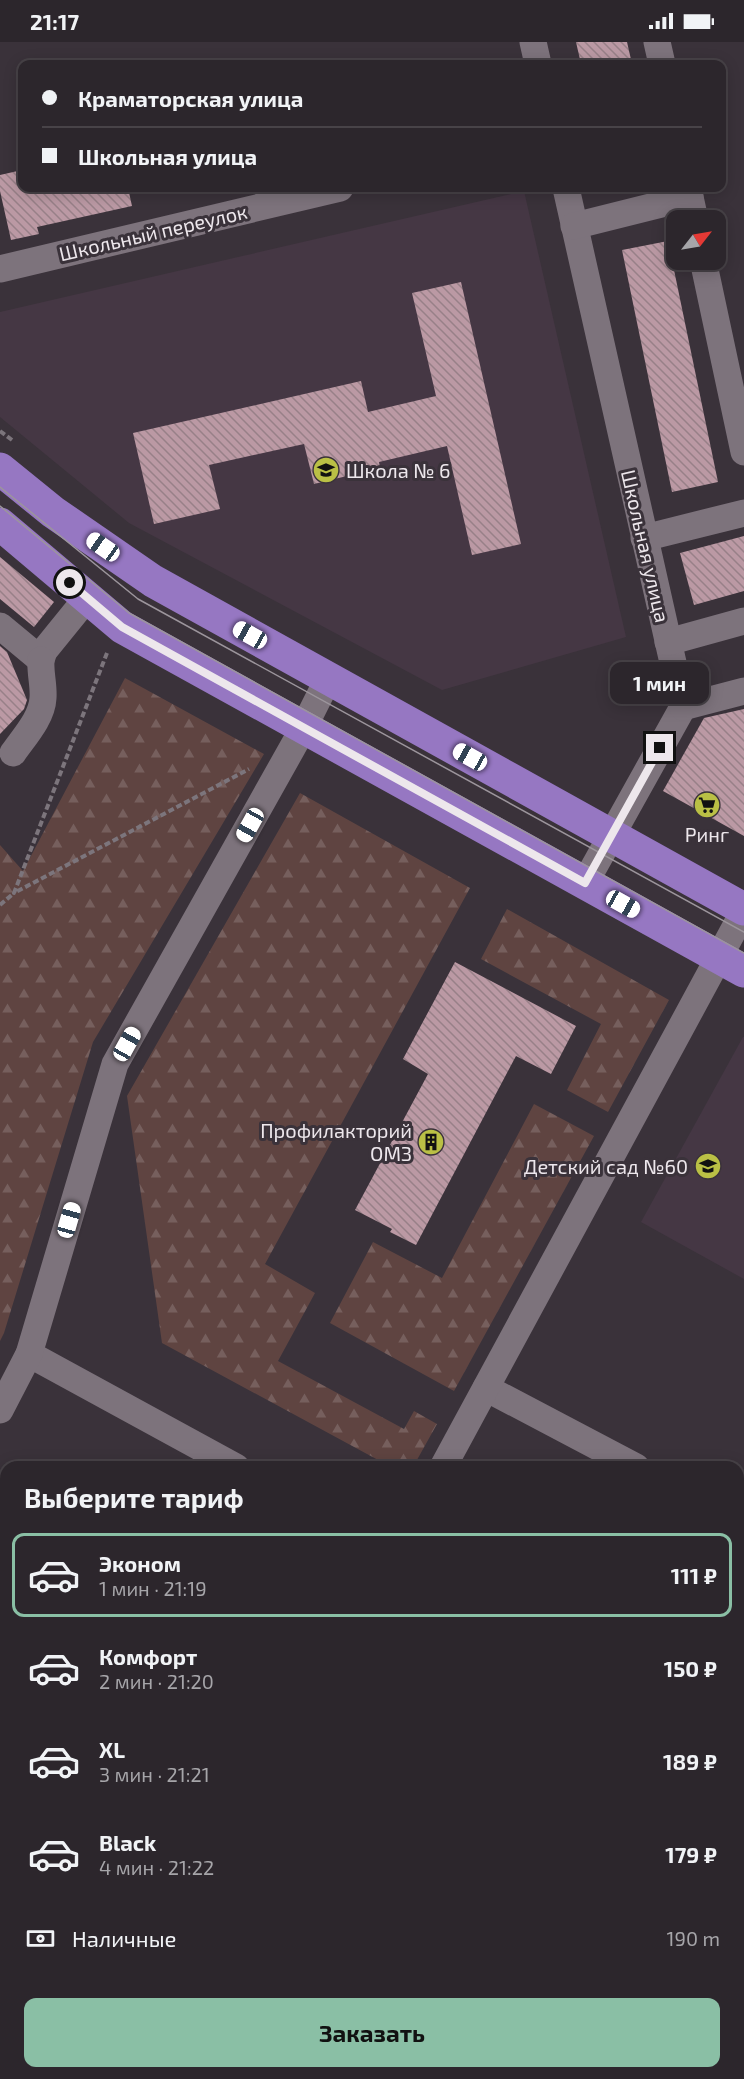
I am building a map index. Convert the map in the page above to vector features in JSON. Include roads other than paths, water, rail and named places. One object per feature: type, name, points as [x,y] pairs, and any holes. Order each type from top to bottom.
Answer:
[{"type":"main road","points":[[0,469],[53,512],[153,581],[744,910]]},
{"type":"main road","points":[[0,524],[122,627],[731,964]]},
{"type":"street","points":[[533,42],[537,60]]},
{"type":"street","points":[[657,42],[661,60]]},
{"type":"street","name":"Школьный переулок","points":[[0,268],[323,192]]},
{"type":"street","name":"Школьная улица","points":[[567,192],[683,707]]},
{"type":"street","points":[[574,226],[691,202]]},
{"type":"street","points":[[705,270],[744,452]]},
{"type":"street","points":[[644,538],[744,513]]},
{"type":"street","points":[[13,753],[42,706],[44,690],[41,660],[44,651],[87,598]]},
{"type":"street","points":[[668,642],[744,621]]},
{"type":"street","points":[[0,626],[41,660]]},
{"type":"street","points":[[0,1410],[29,1354],[116,1064],[304,727],[328,679]]},
{"type":"street","points":[[585,883],[683,707],[744,691]]},
{"type":"street","points":[[449,1461],[486,1388],[731,964],[744,910]]},
{"type":"street","points":[[29,1354],[225,1461]]},
{"type":"street","points":[[486,1388],[625,1461]]},
{"type":"tram line","points":[[0,487],[138,599],[744,932]]},
{"type":"tram line","points":[[0,506],[129,613],[744,953]]},
{"type":"place","name":"Школа № 6","points":[[326,470]]},
{"type":"place","name":"Ринг","points":[[707,805]]},
{"type":"place","name":"Профилакторий ОМЗ","points":[[431,1142]]},
{"type":"place","name":"Детский сад №60","points":[[708,1166]]}]
